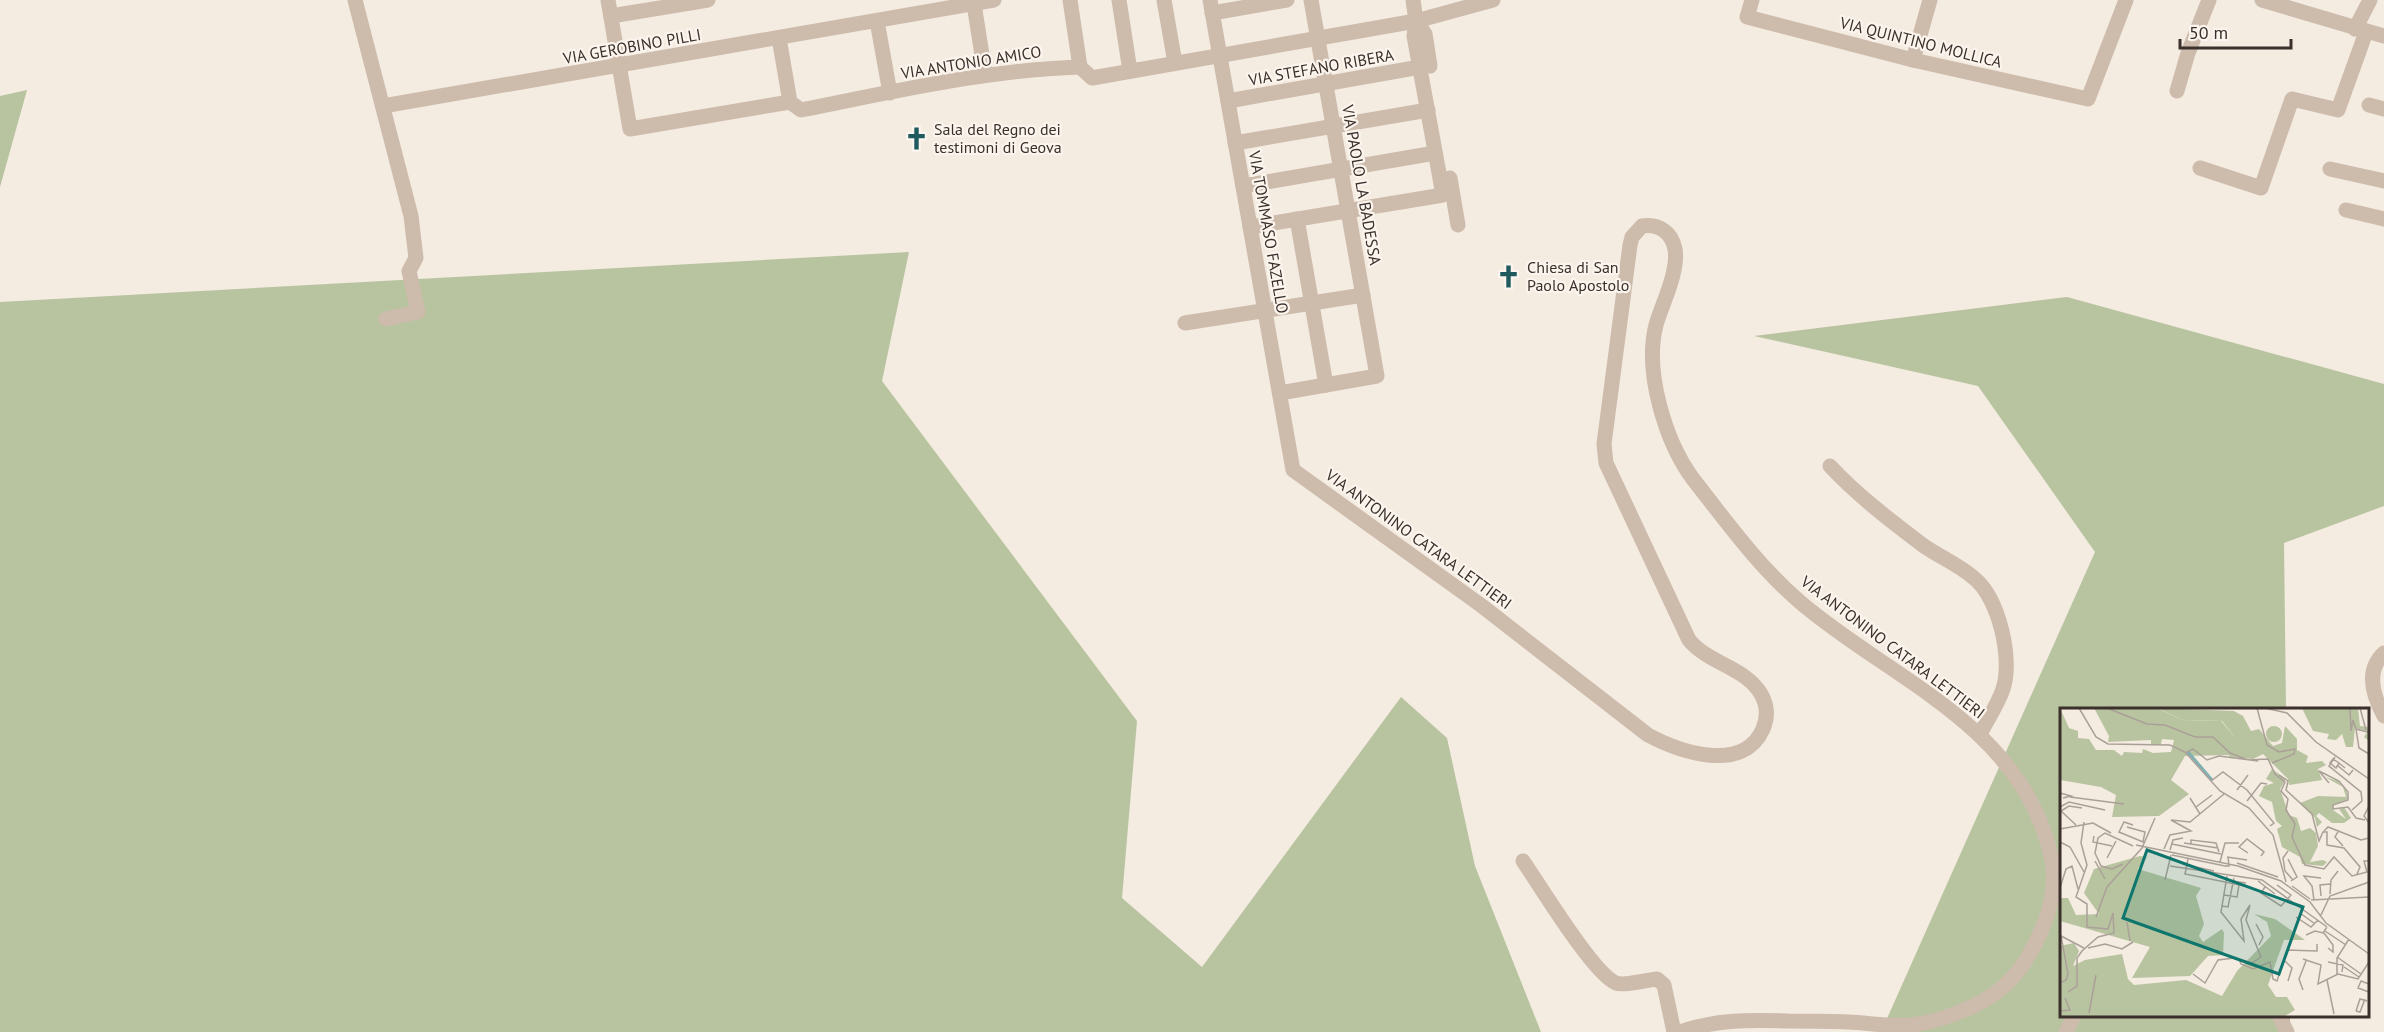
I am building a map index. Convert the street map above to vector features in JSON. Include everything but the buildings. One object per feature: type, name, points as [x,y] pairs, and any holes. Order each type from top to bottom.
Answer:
[{"type":"street","points":[[355,0],[411,216],[416,258],[409,271],[418,312],[386,319]]},
{"type":"street","points":[[613,0],[608,0],[619,66]]},
{"type":"street","points":[[611,16],[708,0]]},
{"type":"street","name":"VIA GEROBINO PILLI","points":[[383,106],[994,0]]},
{"type":"street","points":[[1070,0],[1080,67]]},
{"type":"street","points":[[1119,0],[1130,71]]},
{"type":"street","points":[[1164,0],[1175,63]]},
{"type":"street","points":[[1211,7],[1287,0]]},
{"type":"street","name":"VIA PAOLO LA BADESSA","points":[[1311,0],[1377,376],[1326,385]]},
{"type":"street","points":[[1250,227],[1443,195],[1414,36],[1416,21],[1413,0]]},
{"type":"street","name":"VIA ANTONIO AMICO","points":[[619,66],[630,129],[790,102],[801,110],[986,75],[1032,69],[1080,67],[1092,78],[1416,21],[1493,0]]},
{"type":"street","name":"VIA QUINTINO MOLLICA","points":[[1752,0],[1748,17],[1913,60],[2088,99],[2126,0]]},
{"type":"street","points":[[1913,60],[1930,0]]},
{"type":"street","points":[[2177,91],[2188,53],[2209,0]]},
{"type":"street","points":[[2262,0],[2384,36]]},
{"type":"street","points":[[2200,168],[2260,188],[2292,99],[2338,110],[2370,0]]},
{"type":"street","points":[[974,4],[986,75]]},
{"type":"street","name":"VIA TOMMASO FAZELLO","points":[[1211,7],[1293,470]]},
{"type":"street","points":[[877,21],[890,93]]},
{"type":"street","points":[[1416,21],[1425,34],[1458,225]]},
{"type":"street","points":[[779,38],[790,102]]},
{"type":"street","name":"VIA STEFANO RIBERA","points":[[1228,101],[1420,67]]},
{"type":"street","points":[[1235,143],[1428,110]]},
{"type":"street","points":[[1243,186],[1435,153]]},
{"type":"street","points":[[2330,169],[2384,182]]},
{"type":"street","points":[[2346,210],[2384,219]]},
{"type":"street","points":[[1280,393],[1326,385],[1297,219]]},
{"type":"street","name":"VIA ANTONINO CATARA LETTIERI","points":[[1293,470],[1482,606],[1648,735],[1665,744],[1712,756],[1723,756],[1746,748],[1756,740],[1766,722],[1767,712],[1761,695],[1746,678],[1708,658],[1689,640],[1605,462],[1604,444],[1630,245],[1637,230],[1642,226],[1655,226],[1668,234],[1676,255],[1675,266],[1656,325],[1652,352],[1662,416],[1682,462],[1773,578],[1802,604],[1980,734],[2022,783],[2039,819],[2054,867],[2053,895],[2046,920],[2030,954],[2009,984],[1982,1002],[1916,1025],[1778,1026],[1726,1020],[1695,1026],[1680,1032]]},
{"type":"street","points":[[1185,323],[1363,295]]},
{"type":"street","points":[[1830,466],[1850,487],[1925,546],[1976,579],[1995,607],[2002,626],[2006,656],[2004,688],[1980,734]]},
{"type":"street","points":[[2384,653],[2374,666],[2372,675],[2375,694],[2384,716]]},
{"type":"street","points":[[1523,861],[1606,978],[1618,984],[1657,979],[1664,985],[1674,1032]]},
{"type":"street","points":[[2066,1032],[2074,1017]]},
{"type":"street","points":[[2280,1017],[2287,1032]]},
{"type":"green space","points":[[27,90],[0,187],[0,96]]},
{"type":"green space","points":[[909,252],[882,381],[1137,721],[1122,898],[1202,967],[1401,697],[1447,738],[1475,866],[1541,1032],[0,1032],[0,302]]},
{"type":"green space","points":[[2067,297],[2384,384],[2384,506],[2284,543],[2286,708],[2060,708],[2060,1017],[2290,1017],[2290,1032],[1881,1032],[2095,552],[1978,386],[1754,336]]},
{"type":"place","name":"Sala del Regno dei testimoni di Geova","points":[[916,138]]},
{"type":"place","name":"Chiesa di San Paolo Apostolo","points":[[1509,276]]}]
